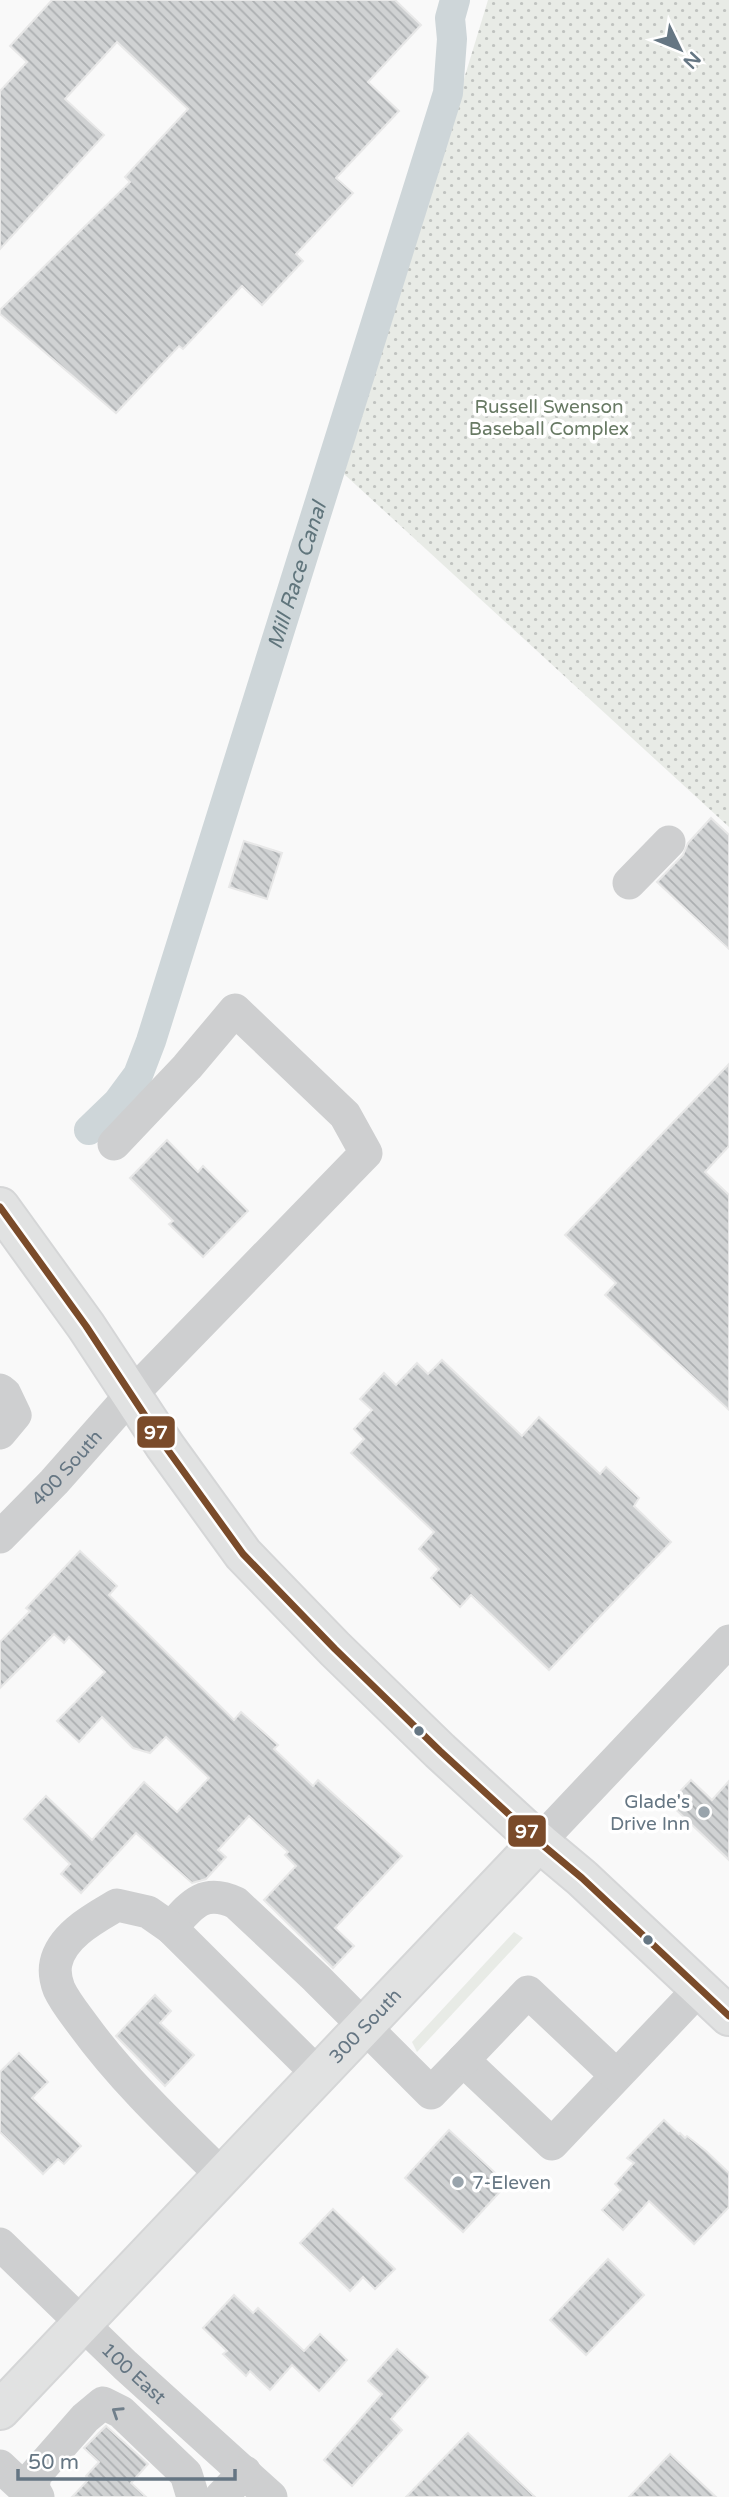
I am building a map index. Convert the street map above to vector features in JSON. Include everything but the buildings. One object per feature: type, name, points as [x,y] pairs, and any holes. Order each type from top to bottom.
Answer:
[{"type":"main road","points":[[0,1207],[86,1326],[243,1554],[342,1656],[729,2016]]},
{"type":"main road","name":"300 South","points":[[0,2410],[539,1842]]},
{"type":"street","points":[[629,883],[669,842]]},
{"type":"street","name":"400 South","points":[[2,1532],[54,1482],[131,1395],[366,1153],[345,1115],[235,1010],[187,1067],[114,1144]]},
{"type":"street","points":[[0,1390],[5,1394],[15,1415],[0,1433]]},
{"type":"street","name":"300 South","points":[[539,1842],[729,1641]]},
{"type":"street","points":[[171,1928],[200,1900],[213,1896],[236,1903],[316,1978],[431,2093],[528,1992],[617,2076]]},
{"type":"street","points":[[222,2175],[124,2076],[91,2037],[65,2000],[55,1975],[57,1961],[74,1935],[117,1905],[132,1906],[148,1912],[171,1928],[318,2074]]},
{"type":"street","points":[[463,2060],[552,2144],[699,1989]]},
{"type":"street","name":"100 East","points":[[0,2244],[82,2324],[271,2497]]},
{"type":"street","points":[[38,2497],[33,2488],[35,2475],[85,2418],[103,2403],[121,2412],[187,2474],[193,2497]]},
{"type":"street","points":[[0,2466],[33,2497]]},
{"type":"street","points":[[221,2497],[245,2472]]},
{"type":"green space","name":"Russell Swenson Baseball Complex","points":[[488,0],[729,0],[729,827],[344,474]]},
{"type":"green space","points":[[514,1932],[523,1938],[417,2052],[412,2042]]},
{"type":"waterway","name":"Mill Race Canal","points":[[89,1130],[118,1102],[138,1075],[151,1041],[448,93],[452,39],[450,18],[455,0]]},
{"type":"transit line","name":"97","points":[[0,1207],[86,1326],[165,1446],[243,1554],[335,1649],[440,1751],[582,1878],[729,2016]]},
{"type":"place","name":"Glade's Drive Inn","points":[[704,1812]]},
{"type":"place","name":"7-Eleven","points":[[458,2182]]}]
